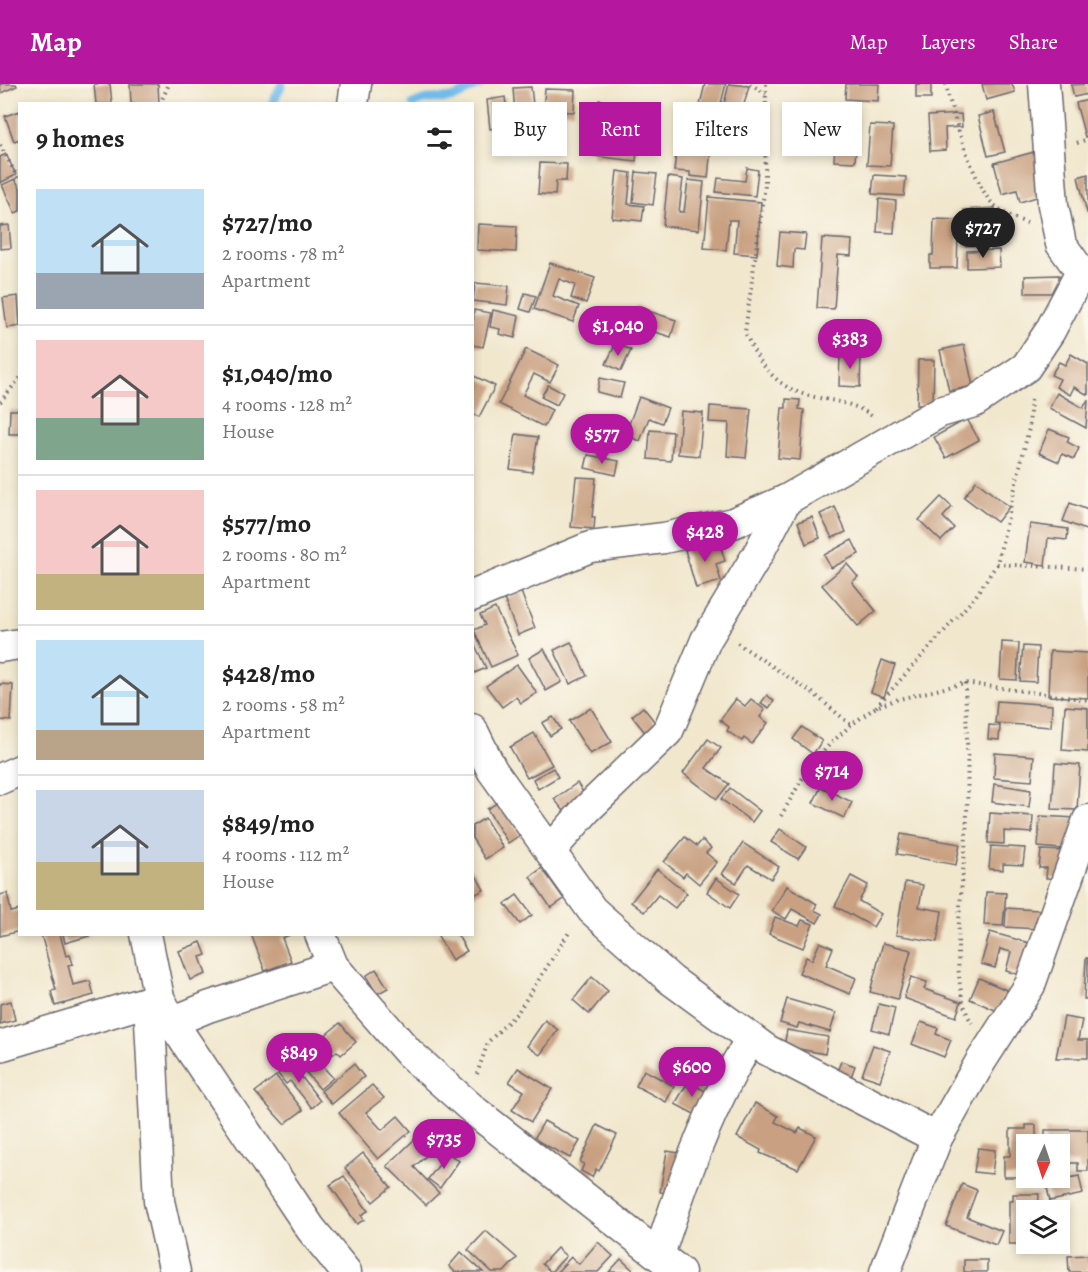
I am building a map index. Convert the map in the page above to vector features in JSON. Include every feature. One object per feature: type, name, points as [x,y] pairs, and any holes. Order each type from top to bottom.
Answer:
[{"type":"street","points":[[353,102],[356,84]]},
{"type":"street","points":[[474,595],[590,547],[664,538],[733,523],[786,500],[940,412],[974,402],[1026,367],[1084,275],[1061,244],[1053,205],[1044,84]]},
{"type":"street","points":[[550,851],[586,810],[668,731],[685,686],[714,627],[759,552],[786,500]]},
{"type":"street","points":[[0,647],[18,644]]},
{"type":"street","points":[[474,733],[492,770],[587,904],[671,980],[767,1050],[937,1138]]},
{"type":"street","points":[[0,779],[18,771]]},
{"type":"street","points":[[886,1271],[937,1138],[988,1048],[1030,985],[1088,820]]},
{"type":"street","points":[[146,936],[160,1007],[159,1201],[175,1272]]},
{"type":"street","points":[[321,936],[333,966],[409,1053],[470,1107],[669,1264],[687,1171],[705,1127],[751,1039]]},
{"type":"street","points":[[0,1046],[160,1007],[208,1007],[333,966]]},
{"type":"street","points":[[160,1007],[311,1229],[346,1272]]},
{"type":"path","points":[[161,102],[169,84]]},
{"type":"path","points":[[750,84],[765,94]]},
{"type":"path","points":[[766,84],[765,185],[745,332],[754,354],[767,372],[788,387],[863,409],[900,436]]},
{"type":"path","points":[[946,84],[949,101],[967,153],[990,201],[1007,216],[1059,234]]},
{"type":"path","points":[[0,145],[18,178]]},
{"type":"path","points":[[781,816],[806,772],[850,725],[876,707],[975,597],[997,564],[1029,428],[1033,356]]},
{"type":"path","points":[[0,402],[18,380]]},
{"type":"path","points":[[997,564],[1088,569]]},
{"type":"path","points":[[714,627],[814,694],[850,725]]},
{"type":"path","points":[[876,707],[894,700],[965,683],[1088,700]]},
{"type":"path","points":[[965,683],[966,833],[959,979],[964,1010],[988,1048]]},
{"type":"path","points":[[470,1107],[480,1061],[488,1042],[518,1012],[587,904]]},
{"type":"building","points":[[0,84],[16,84],[17,86],[1,93]]},
{"type":"building","points":[[94,84],[110,84],[112,102],[96,102]]},
{"type":"building","points":[[130,84],[158,84],[159,102],[131,102]]},
{"type":"building","points":[[705,84],[726,84],[721,102],[701,102]]},
{"type":"building","points":[[729,84],[749,86],[745,102],[724,102]]},
{"type":"building","points":[[846,84],[879,84],[878,101],[845,99]]},
{"type":"building","points":[[916,84],[931,84],[931,98],[916,98]]},
{"type":"building","points":[[982,84],[1012,84],[1015,92],[986,100]]},
{"type":"building","points":[[1088,84],[1088,94],[1074,97],[1071,85]]},
{"type":"building","points":[[531,87],[533,102],[514,102],[513,88]]},
{"type":"building","points":[[545,89],[575,90],[574,112],[567,112],[567,102],[544,102]]},
{"type":"building","points":[[505,97],[506,102],[492,102],[492,129],[490,129],[487,100]]},
{"type":"building","points":[[1088,100],[1088,136],[1085,137],[1076,103]]},
{"type":"building","points":[[18,112],[18,140],[14,141],[5,116]]},
{"type":"building","points":[[994,112],[1005,152],[988,156],[978,116]]},
{"type":"building","points":[[961,114],[962,127],[945,128],[946,150],[930,151],[928,116]]},
{"type":"building","points":[[870,125],[893,126],[890,166],[867,165]]},
{"type":"building","points":[[1041,150],[1040,196],[1020,202],[1017,190],[1002,194],[994,163]]},
{"type":"building","points":[[6,154],[16,175],[0,183],[0,157]]},
{"type":"building","points":[[593,156],[636,156],[636,161]]},
{"type":"building","points":[[676,156],[710,156],[708,178],[690,176],[690,172],[674,171]]},
{"type":"building","points":[[834,156],[855,156],[855,162],[834,161]]},
{"type":"building","points":[[540,163],[567,164],[566,181],[556,181],[555,195],[538,194]]},
{"type":"building","points":[[747,168],[758,170],[755,196],[716,192],[718,178],[745,181]]},
{"type":"building","points":[[617,171],[631,173],[628,204],[644,206],[642,221],[612,218]]},
{"type":"building","points":[[636,172],[657,174],[653,205],[633,202]]},
{"type":"building","points":[[1088,174],[1088,213],[1087,213],[1078,177]]},
{"type":"building","points":[[874,175],[906,177],[904,196],[872,194]]},
{"type":"building","points":[[668,177],[683,179],[679,212],[684,212],[688,180],[704,182],[699,230],[663,226]]},
{"type":"building","points":[[15,179],[18,184],[18,212],[15,213],[2,185]]},
{"type":"building","points":[[709,197],[761,202],[757,255],[734,253],[737,220],[729,220],[726,250],[704,248]]},
{"type":"building","points":[[879,199],[896,201],[894,233],[877,232]]},
{"type":"building","points":[[995,208],[996,245],[965,246],[964,210]]},
{"type":"building","points":[[934,219],[962,220],[962,235],[958,234],[957,268],[930,268],[930,255],[933,255]]},
{"type":"building","points":[[478,224],[517,226],[516,252],[477,250]]},
{"type":"building","points":[[9,225],[11,248],[0,249],[0,226]]},
{"type":"building","points":[[780,232],[806,234],[804,250],[794,249],[793,268],[777,266]]},
{"type":"building","points":[[822,238],[852,240],[851,256],[838,255],[834,309],[817,308]]},
{"type":"building","points":[[999,250],[1000,267],[967,268],[967,251]]},
{"type":"building","points":[[550,263],[595,278],[586,303],[571,298],[575,285],[559,279],[553,296],[579,306],[573,322],[534,309]]},
{"type":"building","points":[[1059,275],[1059,293],[1025,293],[1025,276]]},
{"type":"building","points":[[475,283],[509,286],[507,305],[474,301]]},
{"type":"building","points":[[525,293],[536,296],[530,312],[520,309]]},
{"type":"building","points":[[18,296],[18,326],[7,328],[3,298]]},
{"type":"building","points":[[636,307],[676,320],[671,337],[630,324]]},
{"type":"building","points":[[474,310],[491,313],[483,347],[474,345]]},
{"type":"building","points":[[493,310],[519,316],[515,338],[499,334],[500,329],[490,327]]},
{"type":"building","points":[[616,343],[631,350],[621,371],[606,364]]},
{"type":"building","points":[[964,345],[973,386],[949,391],[940,350]]},
{"type":"building","points":[[526,349],[559,365],[550,382],[534,374],[523,395],[552,410],[544,427],[499,404]]},
{"type":"building","points":[[840,354],[861,355],[860,387],[839,386]]},
{"type":"building","points":[[1071,354],[1088,364],[1088,395],[1074,387],[1070,395],[1056,387],[1060,379],[1051,375],[1059,362],[1065,365]]},
{"type":"building","points":[[918,360],[934,360],[933,405],[917,405]]},
{"type":"building","points":[[474,376],[495,386],[479,417],[474,415]]},
{"type":"building","points":[[600,378],[624,383],[620,398],[597,392]]},
{"type":"building","points":[[548,385],[563,393],[557,405],[541,397]]},
{"type":"building","points":[[1057,393],[1083,408],[1088,400],[1086,428],[1049,408]]},
{"type":"building","points":[[639,397],[668,408],[662,423],[649,418],[640,441],[625,435]]},
{"type":"building","points":[[786,399],[800,400],[799,409],[804,410],[800,460],[778,458],[782,408],[786,408]]},
{"type":"building","points":[[710,406],[751,409],[746,458],[727,456],[729,423],[709,422]]},
{"type":"building","points":[[10,410],[18,410],[18,434],[9,434]]},
{"type":"building","points":[[681,411],[703,413],[699,456],[678,454]]},
{"type":"building","points":[[967,419],[979,440],[946,458],[934,437]]},
{"type":"building","points":[[1049,429],[1069,437],[1067,442],[1079,448],[1074,459],[1062,454],[1059,462],[1039,453]]},
{"type":"building","points":[[650,430],[673,432],[671,461],[648,459]]},
{"type":"building","points":[[516,434],[538,437],[532,472],[510,469]]},
{"type":"building","points":[[588,455],[619,461],[616,475],[585,468]]},
{"type":"building","points":[[576,477],[596,478],[592,517],[595,517],[594,529],[571,527]]},
{"type":"building","points":[[976,481],[1009,507],[997,522],[964,497]]},
{"type":"building","points":[[941,497],[952,507],[943,517],[954,528],[941,541],[919,520]]},
{"type":"building","points":[[1070,503],[1088,510],[1088,531],[1063,521]]},
{"type":"building","points":[[835,507],[846,532],[832,538],[820,514]]},
{"type":"building","points":[[812,517],[820,538],[806,544],[798,522]]},
{"type":"building","points":[[1030,524],[1068,529],[1067,540],[1048,538],[1045,565],[1025,562]]},
{"type":"building","points":[[852,540],[859,554],[831,568],[824,555]]},
{"type":"building","points":[[719,541],[725,561],[716,564],[721,581],[696,588],[685,550]]},
{"type":"building","points":[[847,564],[858,577],[852,582],[876,611],[858,626],[822,585]]},
{"type":"building","points":[[521,592],[535,628],[518,635],[504,599]]},
{"type":"building","points":[[495,608],[518,655],[491,667],[474,630],[485,625],[480,615]]},
{"type":"building","points":[[571,642],[587,676],[570,684],[554,650]]},
{"type":"building","points":[[1002,642],[1019,643],[1017,680],[1000,679]]},
{"type":"building","points":[[474,643],[486,668],[474,673]]},
{"type":"building","points":[[1023,646],[1038,647],[1036,682],[1020,681]]},
{"type":"building","points":[[544,649],[562,682],[546,691],[529,658]]},
{"type":"building","points":[[1050,651],[1088,653],[1088,698],[1048,696]]},
{"type":"building","points":[[882,660],[895,665],[884,697],[871,692]]},
{"type":"building","points":[[517,665],[537,693],[521,703],[516,697],[502,707],[486,686]]},
{"type":"building","points":[[0,684],[13,685],[11,721],[0,720]]},
{"type":"building","points":[[767,695],[774,701],[769,708],[761,703]]},
{"type":"building","points":[[736,699],[745,706],[751,699],[765,710],[760,717],[768,723],[752,744],[744,738],[742,741],[727,731],[729,727],[720,720]]},
{"type":"building","points":[[997,701],[1052,705],[1051,727],[995,723]]},
{"type":"building","points":[[1065,706],[1088,708],[1088,752],[1062,750]]},
{"type":"building","points":[[643,707],[665,735],[654,744],[632,716]]},
{"type":"building","points":[[591,708],[612,742],[590,754],[569,721]]},
{"type":"building","points":[[553,717],[561,729],[550,736],[542,723]]},
{"type":"building","points":[[989,725],[1000,726],[999,740],[988,739]]},
{"type":"building","points":[[802,727],[822,741],[813,754],[793,739]]},
{"type":"building","points":[[534,733],[552,765],[527,778],[510,747]]},
{"type":"building","points":[[708,739],[721,748],[706,768],[729,784],[717,799],[683,773]]},
{"type":"building","points":[[995,753],[1034,756],[1032,781],[994,778]]},
{"type":"building","points":[[1055,763],[1080,765],[1077,810],[1052,809]]},
{"type":"building","points":[[553,768],[558,777],[538,789],[533,779]]},
{"type":"building","points":[[577,783],[585,795],[564,811],[554,799]]},
{"type":"building","points":[[994,784],[1031,790],[1029,807],[992,802]]},
{"type":"building","points":[[821,787],[852,802],[844,818],[813,803]]},
{"type":"building","points":[[730,788],[760,811],[752,822],[721,799]]},
{"type":"building","points":[[500,801],[520,835],[508,843],[487,809]]},
{"type":"building","points":[[990,813],[1033,816],[1032,833],[1004,831],[1004,844],[988,843]]},
{"type":"building","points":[[1040,816],[1076,818],[1074,850],[1038,847]]},
{"type":"building","points":[[485,818],[503,848],[485,859],[474,841],[474,825]]},
{"type":"building","points":[[780,829],[806,847],[798,859],[771,842]]},
{"type":"building","points":[[901,834],[960,844],[956,865],[897,854]]},
{"type":"building","points":[[685,837],[697,846],[702,840],[711,848],[706,853],[717,862],[699,884],[686,873],[683,877],[664,862]]},
{"type":"building","points":[[743,843],[779,867],[771,879],[748,865],[736,883],[722,874]]},
{"type":"building","points":[[991,846],[1025,848],[1023,865],[1003,864],[1003,870],[989,869]]},
{"type":"building","points":[[1041,850],[1067,851],[1065,879],[1046,878],[1047,868],[1039,868]]},
{"type":"building","points":[[542,868],[564,899],[551,908],[530,877]]},
{"type":"building","points":[[657,869],[687,893],[675,908],[658,895],[644,912],[631,902]]},
{"type":"building","points":[[474,872],[484,890],[474,895]]},
{"type":"building","points":[[851,876],[868,885],[859,901],[881,914],[873,927],[835,906]]},
{"type":"building","points":[[716,878],[739,894],[730,908],[707,892]]},
{"type":"building","points":[[905,882],[923,885],[919,907],[942,911],[937,942],[896,935]]},
{"type":"building","points":[[787,886],[817,904],[814,910],[822,914],[817,923],[792,909],[786,919],[772,911]]},
{"type":"building","points":[[986,892],[1006,893],[1003,926],[984,925]]},
{"type":"building","points":[[7,893],[11,912],[18,910],[18,932],[0,936],[0,895]]},
{"type":"building","points":[[517,895],[532,915],[520,924],[505,904]]},
{"type":"building","points":[[1006,908],[1055,911],[1053,930],[1005,927]]},
{"type":"building","points":[[775,917],[799,926],[802,920],[813,924],[803,948],[769,934]]},
{"type":"building","points":[[990,932],[1033,944],[1024,976],[1006,971],[1011,952],[1000,949],[995,968],[981,964]]},
{"type":"building","points":[[42,936],[61,936],[66,956],[70,955],[73,964],[68,965],[73,985],[90,981],[94,995],[55,1006],[51,991],[56,990]]},
{"type":"building","points":[[63,936],[89,936],[65,943]]},
{"type":"building","points":[[252,936],[287,936],[282,938],[291,961],[265,971]]},
{"type":"building","points":[[438,936],[458,936],[467,951],[452,960]]},
{"type":"building","points":[[201,942],[206,955],[200,957],[206,974],[190,980],[179,951]]},
{"type":"building","points":[[820,942],[833,948],[826,965],[856,978],[850,994],[799,973],[806,957],[812,960]]},
{"type":"building","points":[[883,943],[911,950],[898,999],[870,992]]},
{"type":"building","points":[[1086,958],[1088,958],[1088,999],[1084,999]]},
{"type":"building","points":[[376,969],[388,988],[377,994],[366,976]]},
{"type":"building","points":[[592,977],[608,991],[589,1014],[573,1000]]},
{"type":"building","points":[[911,977],[927,982],[924,989],[961,1002],[956,1017],[904,998]]},
{"type":"building","points":[[979,978],[1011,992],[1002,1013],[970,999]]},
{"type":"building","points":[[787,999],[836,1013],[830,1032],[799,1023],[797,1028],[780,1023]]},
{"type":"building","points":[[11,1001],[15,1020],[0,1024],[0,1004]]},
{"type":"building","points":[[879,1004],[895,1008],[889,1034],[872,1029]]},
{"type":"building","points":[[1064,1017],[1082,1020],[1078,1040],[1088,1040],[1088,1058],[1056,1058]]},
{"type":"building","points":[[545,1020],[558,1030],[540,1055],[527,1046]]},
{"type":"building","points":[[921,1022],[938,1028],[936,1034],[951,1040],[944,1057],[912,1044]]},
{"type":"building","points":[[340,1023],[356,1042],[341,1055],[337,1051],[325,1061],[312,1046]]},
{"type":"building","points":[[787,1030],[828,1037],[825,1054],[784,1046]]},
{"type":"building","points":[[873,1045],[890,1051],[880,1081],[862,1075]]},
{"type":"building","points":[[311,1053],[333,1078],[320,1089],[298,1063]]},
{"type":"building","points":[[841,1061],[855,1066],[851,1077],[837,1072]]},
{"type":"building","points":[[291,1063],[320,1101],[312,1108],[290,1081],[286,1084],[278,1074]]},
{"type":"building","points":[[354,1064],[364,1077],[332,1104],[321,1091]]},
{"type":"building","points":[[518,1068],[552,1089],[531,1122],[512,1110],[524,1091],[509,1082]]},
{"type":"building","points":[[644,1070],[674,1086],[666,1102],[636,1086]]},
{"type":"building","points":[[276,1076],[303,1110],[284,1124],[255,1092]]},
{"type":"building","points":[[688,1082],[709,1093],[696,1115],[675,1104]]},
{"type":"building","points":[[372,1085],[384,1098],[366,1112],[382,1130],[398,1116],[411,1131],[378,1159],[339,1113]]},
{"type":"building","points":[[755,1103],[778,1116],[775,1122],[797,1133],[800,1128],[816,1136],[798,1169],[760,1153],[761,1150],[737,1137]]},
{"type":"building","points":[[544,1121],[580,1141],[570,1158],[534,1139]]},
{"type":"building","points":[[597,1125],[617,1135],[599,1171],[596,1169],[592,1177],[581,1171],[584,1164],[580,1162]]},
{"type":"building","points":[[1026,1125],[1036,1125],[1036,1134],[1016,1134],[1016,1177],[1004,1177],[1004,1156],[1010,1156],[1010,1129],[1026,1129]]},
{"type":"building","points":[[424,1130],[438,1145],[414,1167],[439,1193],[426,1205],[387,1166]]},
{"type":"building","points":[[1045,1130],[1088,1130],[1088,1171],[1078,1171],[1078,1163],[1070,1163],[1070,1134],[1045,1134]]},
{"type":"building","points":[[978,1148],[995,1150],[992,1174],[974,1172]]},
{"type":"building","points":[[667,1151],[685,1154],[677,1195],[660,1192]]},
{"type":"building","points":[[363,1153],[391,1187],[373,1202],[345,1168]]},
{"type":"building","points":[[448,1153],[459,1161],[440,1188],[428,1179]]},
{"type":"building","points":[[344,1176],[368,1211],[361,1215],[364,1220],[357,1224],[330,1185]]},
{"type":"building","points":[[1079,1176],[1083,1194],[1050,1200],[1047,1188],[1070,1188],[1070,1178]]},
{"type":"building","points":[[962,1184],[977,1190],[967,1217],[1002,1231],[996,1245],[946,1226]]},
{"type":"building","points":[[1013,1194],[1039,1194],[1039,1200],[1016,1200],[1016,1244],[1009,1244],[1009,1201],[1013,1201]]},
{"type":"building","points":[[486,1231],[517,1258],[504,1272],[492,1272],[468,1250]]},
{"type":"building","points":[[598,1242],[613,1256],[598,1272],[557,1272],[571,1257],[579,1264]]},
{"type":"building","points":[[557,1248],[566,1256],[551,1272],[542,1264]]},
{"type":"building","points":[[461,1252],[483,1272],[455,1272],[449,1266]]},
{"type":"building","points":[[1088,1255],[1088,1272],[1069,1272],[1068,1256]]},
{"type":"building","points":[[621,1259],[635,1272],[609,1272]]},
{"type":"building","points":[[964,1260],[987,1260],[987,1272],[964,1272]]},
{"type":"waterway","points":[[273,102],[282,84]]},
{"type":"waterway","points":[[418,102],[425,99],[455,97],[481,84]]}]
